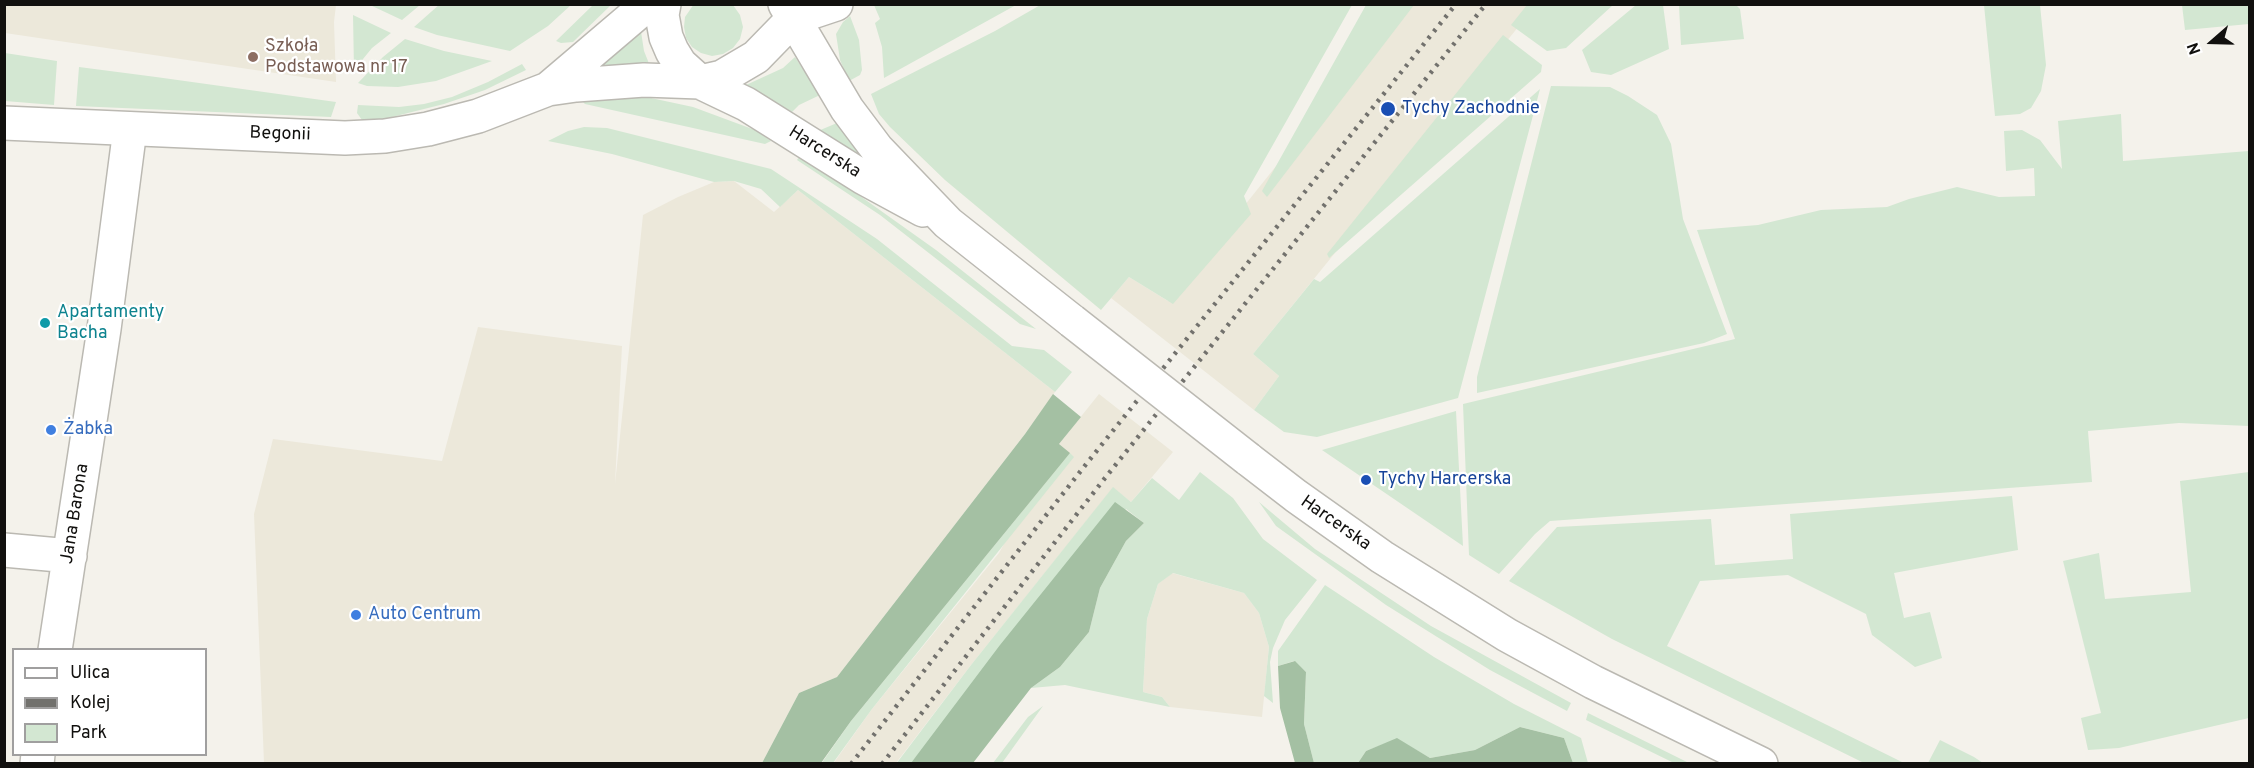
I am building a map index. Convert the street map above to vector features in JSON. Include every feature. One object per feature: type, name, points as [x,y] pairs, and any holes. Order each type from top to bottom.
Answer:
[{"type":"street","name":"Begonii","points":[[548,89],[648,4]]},
{"type":"street","points":[[664,4],[662,15],[666,37],[672,51],[680,64],[700,82],[722,77],[756,57],[790,11],[836,4]]},
{"type":"street","name":"Harcerska","points":[[790,11],[853,117],[877,149],[948,223],[1248,459],[1382,557],[1507,635],[1593,682],[1761,764]]},
{"type":"street","name":"Begonii","points":[[4,123],[345,138],[385,136],[428,129],[478,116],[548,89],[616,81],[700,82]]},
{"type":"street","name":"Harcerska","points":[[700,82],[746,104],[864,178],[948,223]]},
{"type":"street","name":"Jana Barona","points":[[55,648],[105,329],[130,129]]},
{"type":"street","points":[[4,550],[70,556]]},
{"type":"shaded area","name":"Szkoła Podstawowa nr 17","points":[[5,4],[336,5],[334,22],[336,82],[5,33]]},
{"type":"shaded area","points":[[1405,5],[1536,5],[1253,354],[1279,376],[1254,410],[1111,298],[1129,277],[1168,301]]},
{"type":"shaded area","points":[[734,181],[774,212],[798,190],[1055,392],[837,677],[799,693],[762,763],[264,763],[254,514],[273,439],[442,461],[478,327],[622,346],[615,484],[643,215],[714,182]]},
{"type":"shaded area","points":[[1099,394],[1173,452],[1131,502],[1113,488],[971,665],[896,763],[833,764],[872,709],[999,553],[1059,444]]},
{"type":"shaded area","points":[[1172,573],[1244,593],[1259,613],[1269,647],[1262,717],[1170,707],[1162,697],[1143,692],[1147,619],[1158,584]]},
{"type":"green space","points":[[420,4],[402,20],[370,5]]},
{"type":"green space","points":[[440,4],[571,5],[548,26],[510,51],[437,35],[414,27]]},
{"type":"green space","points":[[694,4],[733,5],[740,15],[743,27],[740,39],[733,48],[723,54],[712,56],[692,47],[686,38],[684,27],[685,17]]},
{"type":"green space","points":[[1042,4],[1352,5],[1244,196],[1251,214],[1173,304],[1129,277],[1101,310],[945,180],[879,114],[871,94],[995,31]]},
{"type":"green space","points":[[593,5],[611,5],[573,42],[556,41]]},
{"type":"green space","points":[[874,5],[1016,5],[884,78],[882,47],[875,23],[880,19]]},
{"type":"green space","points":[[1366,5],[1414,5],[1267,197],[1262,191]]},
{"type":"green space","points":[[1527,5],[1613,5],[1566,48],[1547,51],[1511,25]]},
{"type":"green space","points":[[1636,5],[1663,5],[1669,49],[1611,75],[1591,72],[1582,50]]},
{"type":"green space","points":[[1679,5],[1736,5],[1740,9],[1744,39],[1681,45]]},
{"type":"green space","points":[[1984,5],[2040,5],[2046,65],[2041,91],[2031,108],[2020,114],[1995,116]]},
{"type":"green space","points":[[2182,5],[2249,5],[2249,24],[2185,30]]},
{"type":"green space","points":[[353,15],[391,33],[372,48],[354,70]]},
{"type":"green space","points":[[850,16],[859,40],[862,70],[860,75],[849,81],[840,60],[836,34],[843,22]]},
{"type":"green space","points":[[640,25],[644,51],[650,66],[596,65]]},
{"type":"green space","points":[[1503,35],[1542,65],[1541,72],[1329,258],[1327,254]]},
{"type":"green space","points":[[405,39],[444,51],[492,61],[436,81],[398,87],[367,86],[358,83],[383,57]]},
{"type":"green space","points":[[5,53],[57,61],[54,105],[5,101]]},
{"type":"green space","points":[[795,57],[820,95],[799,105],[792,112],[746,85],[783,68]]},
{"type":"green space","points":[[522,64],[526,70],[485,90],[444,104],[384,119],[362,120],[357,113],[358,105],[399,107],[452,97]]},
{"type":"green space","points":[[79,67],[336,102],[331,117],[76,106]]},
{"type":"green space","points":[[1551,86],[1610,87],[1657,115],[1671,144],[1683,219],[1727,334],[1704,343],[1477,393],[1477,377]]},
{"type":"green space","points":[[1540,89],[1458,398],[1317,437],[1284,432],[1254,410],[1279,376],[1253,354],[1314,279],[1320,282]]},
{"type":"green space","points":[[651,98],[693,107],[755,130],[771,141],[765,144],[585,104],[582,101]]},
{"type":"green space","points":[[2121,114],[2123,161],[2249,151],[2249,426],[2179,423],[2088,431],[2092,482],[1550,521],[1499,574],[1469,555],[1463,404],[1735,339],[1697,230],[1758,225],[1821,210],[1887,207],[1957,187],[1999,197],[2035,196],[2034,168],[2006,171],[2004,131],[2022,130],[2040,140],[2062,169],[2058,121]]},
{"type":"green space","points":[[837,123],[866,162],[818,131]]},
{"type":"green space","points":[[584,127],[607,128],[771,169],[877,239],[1012,346],[1044,350],[1072,372],[1055,392],[798,190],[780,207],[761,189],[734,181],[714,182],[612,154],[548,141],[568,131]]},
{"type":"green space","points":[[801,154],[936,250],[1036,329],[1020,324],[880,215],[797,160]]},
{"type":"green space","points":[[1053,394],[1081,417],[1059,444],[1070,453],[851,721],[821,763],[762,763],[799,693],[837,677],[1025,434]]},
{"type":"green space","points":[[1456,411],[1463,546],[1322,450]]},
{"type":"green space","points":[[1070,453],[1074,457],[872,709],[833,763],[821,764],[851,721]]},
{"type":"green space","points":[[1200,472],[1233,498],[1263,539],[1317,580],[1285,620],[1273,648],[1270,662],[1273,703],[1264,696],[1269,647],[1259,613],[1244,593],[1173,573],[1158,584],[1147,619],[1143,692],[1162,697],[1170,707],[1065,685],[1031,688],[1060,667],[1089,632],[1100,588],[1126,541],[1144,523],[1126,509],[911,763],[896,764],[971,665],[1113,487],[1131,502],[1152,478],[1179,500]]},
{"type":"green space","points":[[2249,472],[2249,718],[2119,748],[2088,750],[2081,718],[2101,713],[2063,561],[2099,553],[2105,599],[2191,592],[2180,481]]},
{"type":"green space","points":[[2012,496],[2018,550],[1894,573],[1904,618],[1930,612],[1942,658],[1915,667],[1872,635],[1866,614],[1788,575],[1700,581],[1667,646],[1904,763],[1864,763],[1612,639],[1509,581],[1557,527],[1711,519],[1715,565],[1793,559],[1790,514]]},
{"type":"green space","points":[[1115,502],[1144,523],[1126,541],[1100,588],[1089,632],[1060,667],[1031,688],[973,763],[911,763],[1000,645]]},
{"type":"green space","points":[[1259,502],[1315,549],[1431,626],[1571,703],[1567,711],[1490,670],[1386,605],[1276,526]]},
{"type":"green space","points":[[1325,585],[1434,657],[1514,704],[1581,738],[1588,763],[1573,763],[1564,738],[1520,727],[1475,750],[1430,758],[1397,739],[1366,751],[1358,763],[1314,763],[1304,724],[1306,672],[1294,661],[1278,666],[1278,651]]},
{"type":"green space","points":[[1295,661],[1306,672],[1304,724],[1314,763],[1295,763],[1280,708],[1278,666]]},
{"type":"green space","points":[[1043,706],[1002,763],[993,763],[1028,717]]},
{"type":"green space","points":[[1588,713],[1689,763],[1674,763],[1586,720]]},
{"type":"green space","points":[[1520,727],[1564,738],[1573,763],[1358,763],[1366,751],[1397,738],[1430,758],[1475,750]]},
{"type":"green space","points":[[1940,740],[1974,757],[1983,763],[1928,763]]},
{"type":"railway","points":[[851,764],[1087,463],[1456,4]]},
{"type":"railway","points":[[882,764],[1105,478],[1486,4]]},
{"type":"place","name":"Szkoła Podstawowa nr 17","points":[[253,57]]},
{"type":"place","name":"Tychy Zachodnie","points":[[1388,109]]},
{"type":"place","name":"Apartamenty Bacha","points":[[45,323]]},
{"type":"place","name":"Żabka","points":[[51,430]]},
{"type":"place","name":"Tychy Harcerska","points":[[1366,480]]},
{"type":"place","name":"Auto Centrum","points":[[356,615]]}]
